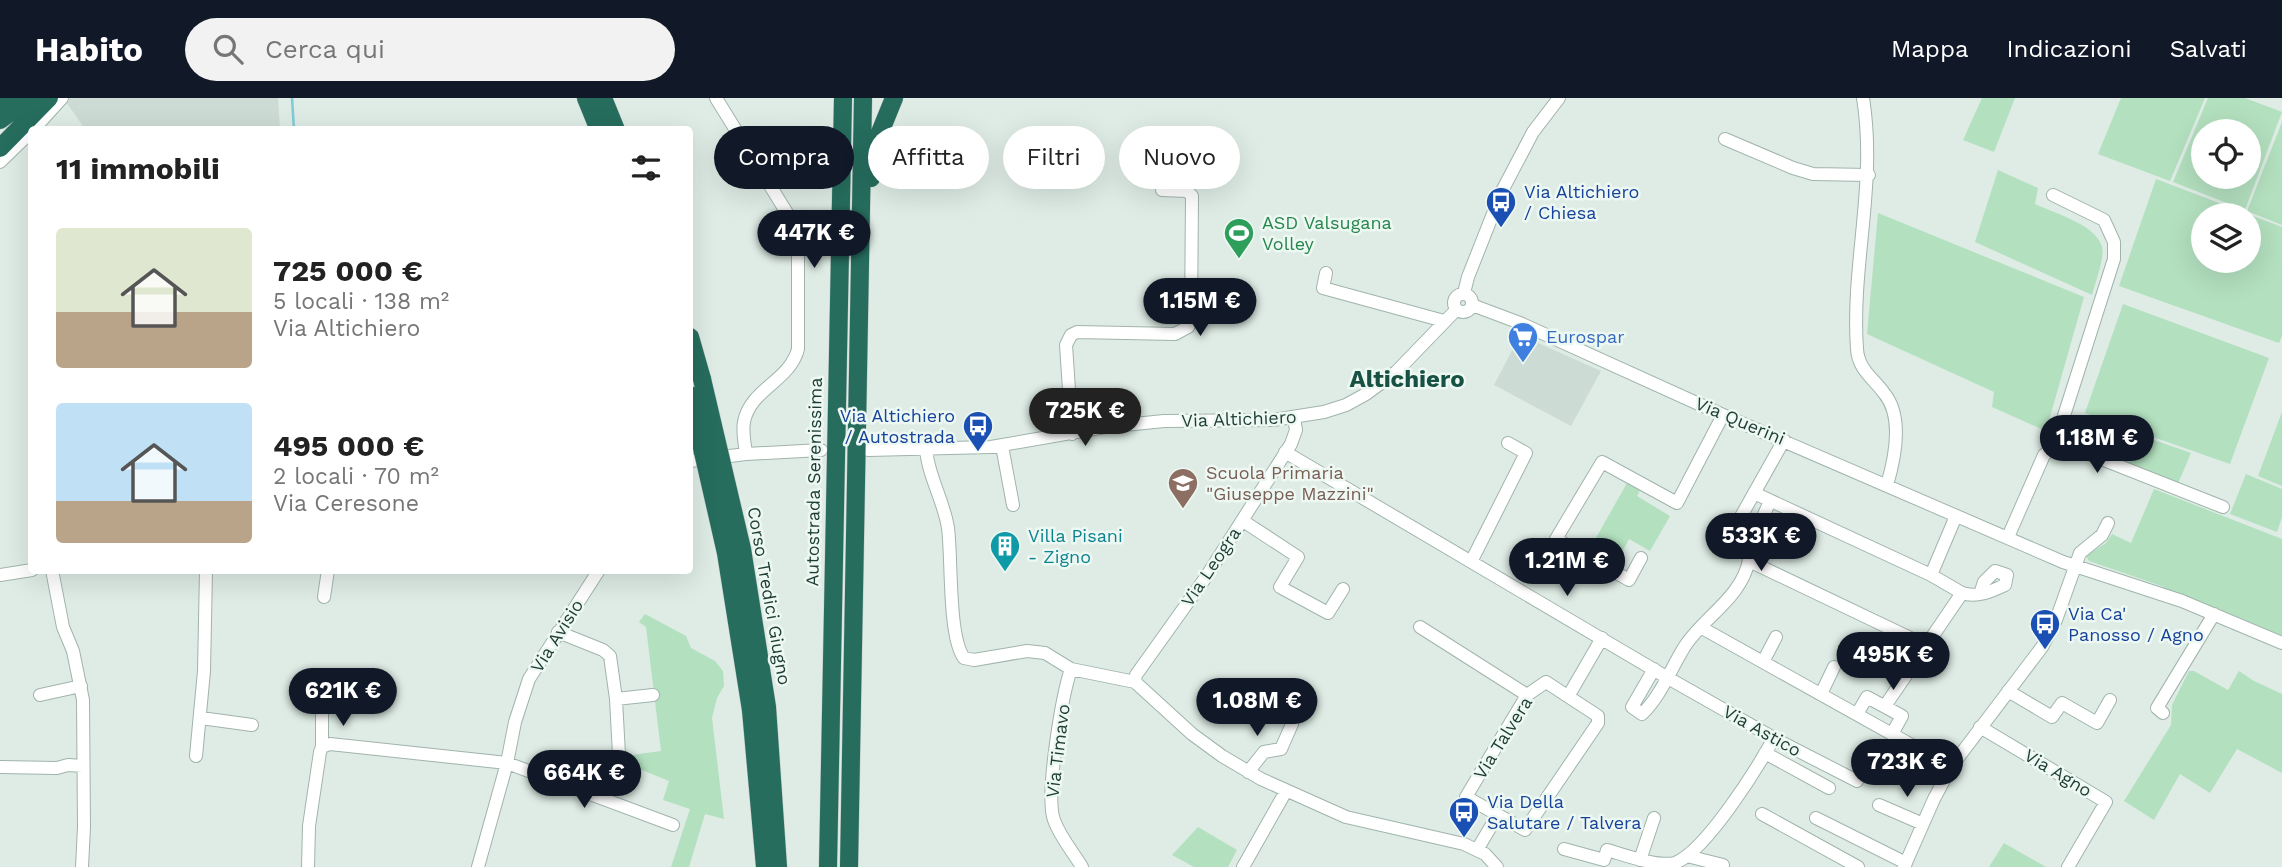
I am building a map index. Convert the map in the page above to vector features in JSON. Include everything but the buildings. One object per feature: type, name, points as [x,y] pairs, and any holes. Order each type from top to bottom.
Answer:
[{"type":"highway","points":[[0,103],[7,98]]},
{"type":"highway","points":[[0,120],[30,98]]},
{"type":"highway","points":[[0,148],[48,98]]},
{"type":"highway","name":"Autostrada Serenissima","points":[[828,867],[843,98]]},
{"type":"highway","points":[[849,867],[863,98]]},
{"type":"highway","points":[[860,271],[869,227],[874,156],[879,135],[894,98]]},
{"type":"highway","points":[[591,101],[598,126]]},
{"type":"highway","points":[[591,101],[613,126]]},
{"type":"highway","name":"Corso Tredici Giugno","points":[[693,349],[731,499],[751,600],[759,709],[778,867]]},
{"type":"highway","name":"Corso Tredici Giugno","points":[[693,408],[759,709],[757,756],[765,867]]},
{"type":"street","points":[[36,126],[62,98]]},
{"type":"street","points":[[716,98],[795,226],[798,246],[798,349],[795,361],[750,405],[744,422],[746,454]]},
{"type":"street","name":"Via Altichiero","points":[[1456,310],[1454,298],[1464,293],[1502,191],[1533,132],[1559,98]]},
{"type":"street","points":[[1863,98],[1867,121],[1869,175],[1858,282],[1857,348],[1859,362],[1891,402],[1895,416],[1894,452],[1887,485]]},
{"type":"street","points":[[0,162],[28,134]]},
{"type":"street","points":[[1725,139],[1813,174],[1869,175]]},
{"type":"street","points":[[1072,434],[1066,345],[1071,335],[1077,332],[1175,334],[1182,332],[1191,321],[1192,195],[1187,191],[1161,190]]},
{"type":"street","points":[[2053,195],[2104,220],[2114,243],[2114,259],[2054,447]]},
{"type":"street","points":[[1326,273],[1323,288],[1444,321]]},
{"type":"street","points":[[1464,293],[1472,300],[1472,305]]},
{"type":"street","name":"Via Altichiero","points":[[1456,310],[1465,312],[1472,305]]},
{"type":"street","name":"Via Querini","points":[[1472,305],[1520,323],[1723,415],[2076,567],[2182,601],[2282,643]]},
{"type":"street","name":"Via Altichiero","points":[[872,450],[1002,446],[1105,427],[1164,421],[1294,418],[1346,405],[1366,394],[1396,372],[1456,310]]},
{"type":"street","points":[[1641,558],[1629,580],[1556,539],[1602,462],[1677,503],[1723,415]]},
{"type":"street","name":"Via Leogra","points":[[1136,679],[1206,577],[1285,452],[1294,436],[1294,418]]},
{"type":"street","points":[[1784,440],[1740,520],[1738,532],[1748,556],[1927,646]]},
{"type":"street","points":[[1472,560],[1526,453],[1508,443]]},
{"type":"street","points":[[2008,537],[2044,455],[2054,447],[2066,445],[2223,507]]},
{"type":"street","points":[[1002,446],[1013,505]]},
{"type":"street","points":[[926,449],[948,528],[949,573],[960,653],[964,658],[974,660],[1027,651],[1045,653],[1071,669],[1136,679],[1192,734],[1248,772],[1346,817],[1450,840],[1485,854],[1498,867],[1508,867]]},
{"type":"street","points":[[693,461],[746,454],[821,450]]},
{"type":"street","name":"Via Astico","points":[[1285,452],[1668,678],[1857,781]]},
{"type":"street","points":[[1754,493],[1931,575],[1962,593],[1980,594]]},
{"type":"street","points":[[1654,669],[1632,707],[1642,714],[1668,678],[1686,644],[1735,590],[1770,501]]},
{"type":"street","points":[[1931,575],[1956,516]]},
{"type":"street","points":[[1242,521],[1298,556],[1280,587],[1328,613],[1343,589]]},
{"type":"street","points":[[1816,818],[1905,865],[1951,767],[2031,664],[2050,633],[2080,553],[2102,535],[2108,523]]},
{"type":"street","points":[[0,575],[28,571]]},
{"type":"street","points":[[53,574],[63,627],[73,651],[82,686],[85,827],[82,867]]},
{"type":"street","points":[[196,756],[201,718],[206,574]]},
{"type":"street","points":[[324,597],[327,574]]},
{"type":"street","name":"Via Avisio","points":[[481,866],[518,711],[529,679],[596,574]]},
{"type":"street","points":[[1885,706],[1962,593]]},
{"type":"street","points":[[2163,713],[2157,708],[2214,614]]},
{"type":"street","points":[[1420,627],[1527,695]]},
{"type":"street","points":[[1702,628],[1951,767]]},
{"type":"street","points":[[558,632],[607,652],[611,661],[620,755],[604,799]]},
{"type":"street","points":[[1763,662],[1776,637]]},
{"type":"street","points":[[1569,695],[1602,638]]},
{"type":"street","points":[[1821,694],[1834,667]]},
{"type":"street","name":"Via Timavo","points":[[1071,669],[1052,779],[1051,806],[1060,834],[1082,867]]},
{"type":"street","name":"Via Talvera","points":[[1546,682],[1569,695],[1598,716],[1598,723],[1525,830],[1466,797],[1527,695],[1540,685],[1546,682]]},
{"type":"street","name":"Via Talvera","points":[[1540,685],[1598,723]]},
{"type":"street","points":[[40,695],[82,686]]},
{"type":"street","points":[[2008,691],[2052,717],[2062,703],[2097,723],[2110,700]]},
{"type":"street","points":[[616,699],[653,695]]},
{"type":"street","points":[[1857,714],[1867,697],[1885,706],[1902,716],[1892,734]]},
{"type":"street","points":[[307,867],[309,826],[322,747],[322,705]]},
{"type":"street","points":[[201,718],[252,725]]},
{"type":"street","points":[[1248,772],[1264,752],[1281,749],[1292,723]]},
{"type":"street","name":"Via Agno","points":[[1980,727],[2106,802],[2068,867]]},
{"type":"street","points":[[1564,849],[1604,860],[1607,850],[1645,863],[1673,864],[1687,856],[1735,801],[1774,738]]},
{"type":"street","points":[[322,747],[330,744],[507,763],[673,825]]},
{"type":"street","points":[[1765,753],[1829,788]]},
{"type":"street","points":[[0,759],[55,760],[68,765],[83,766]]},
{"type":"street","points":[[0,767],[57,768],[68,765]]},
{"type":"street","points":[[1243,867],[1286,791]]},
{"type":"street","points":[[1878,805],[1923,824]]},
{"type":"street","points":[[1762,814],[1858,867]]},
{"type":"street","points":[[1477,850],[1497,816]]},
{"type":"street","points":[[1645,863],[1654,818]]},
{"type":"street","points":[[1687,856],[1723,865]]},
{"type":"shaded area","points":[[70,98],[278,98],[280,126],[83,126],[66,102]]},
{"type":"shaded area","points":[[1520,335],[1601,371],[1571,426],[1494,385]]},
{"type":"green space","points":[[1982,98],[2015,98],[1994,152],[1963,140]]},
{"type":"green space","points":[[2121,98],[2205,98],[2196,119],[2191,119],[2191,131],[2170,181],[2098,154]]},
{"type":"green space","points":[[2208,98],[2245,98],[2282,112],[2261,168],[2261,119],[2199,119]]},
{"type":"green space","points":[[2282,122],[2282,225],[2261,217],[2261,203],[2250,203],[2256,189],[2261,189],[2261,175]]},
{"type":"green space","points":[[2191,139],[2191,189],[2173,182]]},
{"type":"green space","points":[[1998,170],[2038,188],[2035,204],[2084,226],[2098,239],[2102,247],[2102,257],[2092,295],[1975,242]]},
{"type":"green space","points":[[2156,179],[2219,203],[2191,203],[2191,273],[2261,273],[2261,219],[2282,227],[2282,336],[2279,343],[2119,286]]},
{"type":"green space","points":[[2191,189],[2253,189],[2248,203],[2227,203]]},
{"type":"green space","points":[[1878,213],[2084,297],[2046,431],[1992,407],[1994,392],[1867,334]]},
{"type":"green space","points":[[2123,304],[2269,358],[2230,464],[2085,413]]},
{"type":"green space","points":[[2282,412],[2282,486],[2258,476]]},
{"type":"green space","points":[[2083,415],[2191,453],[2177,486],[2072,444]]},
{"type":"green space","points":[[2246,474],[2282,489],[2282,517],[2277,532],[2230,514]]},
{"type":"green space","points":[[1627,483],[1640,490],[1637,496],[1670,516],[1650,551],[1629,539],[1615,566],[1588,552]]},
{"type":"green space","points":[[2154,489],[2282,539],[2282,638],[2163,592],[2164,587],[2089,561],[2086,556],[2106,543],[2112,534],[2131,543]]},
{"type":"green space","points":[[645,614],[686,636],[691,648],[715,661],[723,671],[724,686],[717,698],[712,718],[724,819],[705,814],[689,867],[671,867],[690,809],[663,800],[669,781],[622,762],[624,756],[661,751],[646,627],[639,622]]},
{"type":"green space","points":[[2189,671],[2194,671],[2228,690],[2239,671],[2282,694],[2282,773],[2237,749],[2210,793],[2180,774],[2154,820],[2124,801],[2171,725],[2172,705]]},
{"type":"green space","points":[[1198,827],[1237,850],[1228,867],[1194,867],[1172,855]]},
{"type":"green space","points":[[2004,843],[2046,867],[1989,867]]},
{"type":"waterway","points":[[292,98],[294,126]]},
{"type":"place","name":"Via Altichiero / Chiesa","points":[[1501,229]]},
{"type":"place","name":"ASD Valsugana Volley","points":[[1239,260]]},
{"type":"place","name":"Eurospar","points":[[1523,364]]},
{"type":"place","name":"Via Altichiero / Autostrada","points":[[978,453]]},
{"type":"place","name":"Scuola Primaria \"Giuseppe Mazzini\"","points":[[1183,510]]},
{"type":"place","name":"Villa Pisani - Zigno","points":[[1005,573]]},
{"type":"place","name":"Via Ca' Panosso / Agno","points":[[2045,651]]},
{"type":"place","name":"Via Della Salutare / Talvera","points":[[1464,839]]},
{"type":"district","name":"Altichiero","points":[[1407,379]]}]
